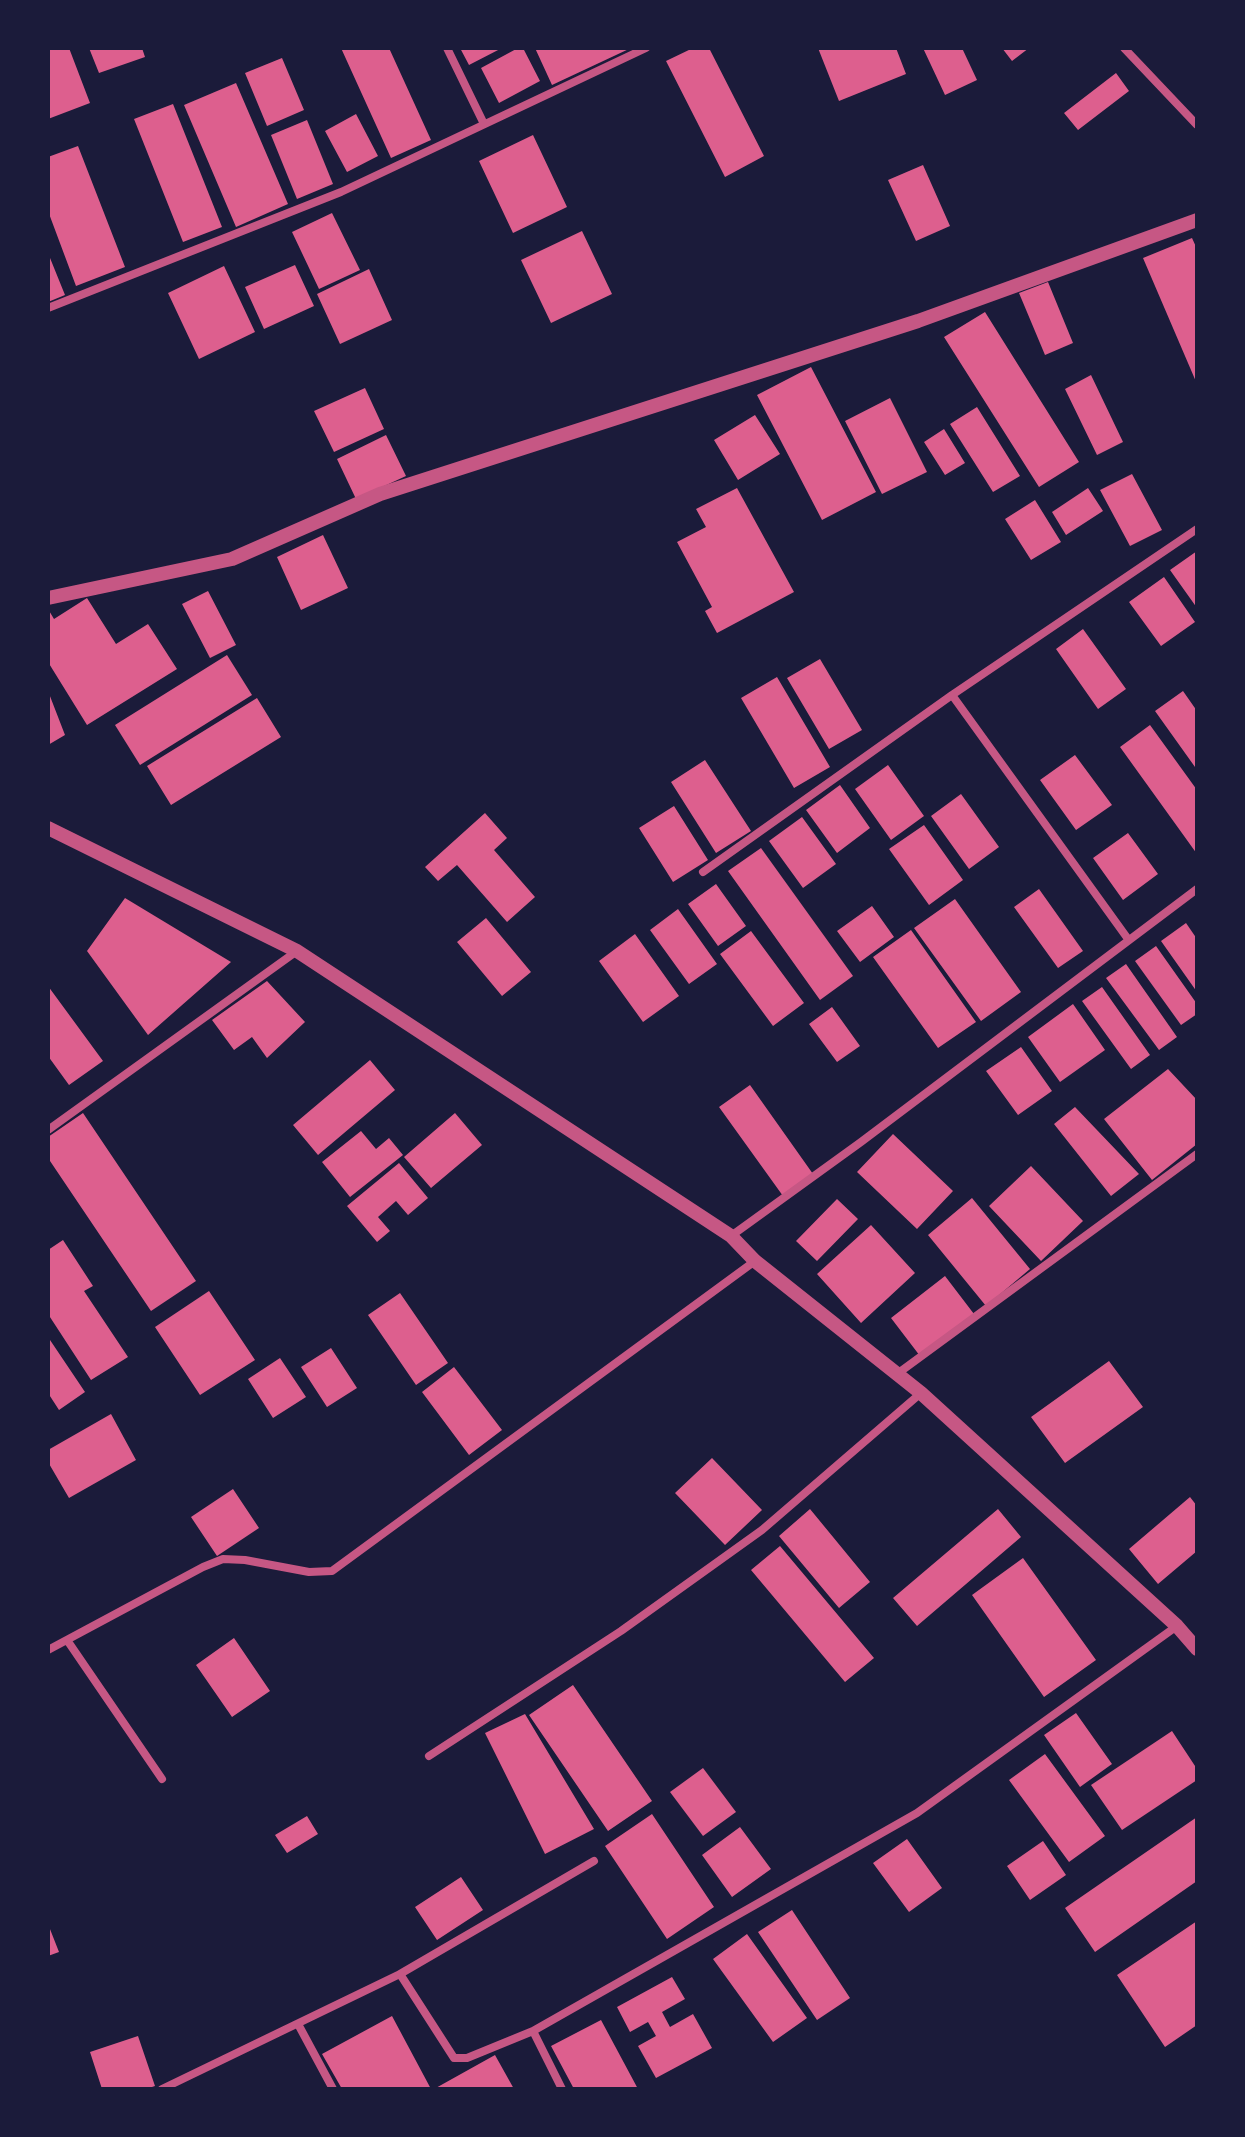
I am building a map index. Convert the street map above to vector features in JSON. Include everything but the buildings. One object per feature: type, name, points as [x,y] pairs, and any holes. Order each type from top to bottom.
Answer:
[{"type":"street","points":[[447,48],[484,124]]},
{"type":"street","points":[[48,308],[341,192],[646,48]]},
{"type":"street","points":[[1124,48],[1197,125]]},
{"type":"street","points":[[48,598],[232,559],[380,494],[918,321],[1197,220]]},
{"type":"street","points":[[703,872],[952,695],[1197,529]]},
{"type":"street","points":[[952,695],[1128,939]]},
{"type":"street","points":[[48,828],[297,951],[731,1236],[755,1261],[921,1393],[1177,1626],[1197,1649]]},
{"type":"street","points":[[731,1236],[1197,889]]},
{"type":"street","points":[[48,1130],[297,951]]},
{"type":"street","points":[[897,1374],[1197,1154]]},
{"type":"street","points":[[48,1650],[223,1559],[309,1572],[332,1571],[755,1261]]},
{"type":"street","points":[[429,1756],[621,1631],[762,1530],[921,1393]]},
{"type":"street","points":[[400,1974],[454,2058],[467,2058],[533,2031],[917,1813],[1177,1626]]},
{"type":"street","points":[[67,1640],[162,1779]]},
{"type":"street","points":[[162,2089],[400,1974],[594,1861]]},
{"type":"street","points":[[298,2024],[333,2089]]},
{"type":"street","points":[[533,2031],[562,2089]]}]
